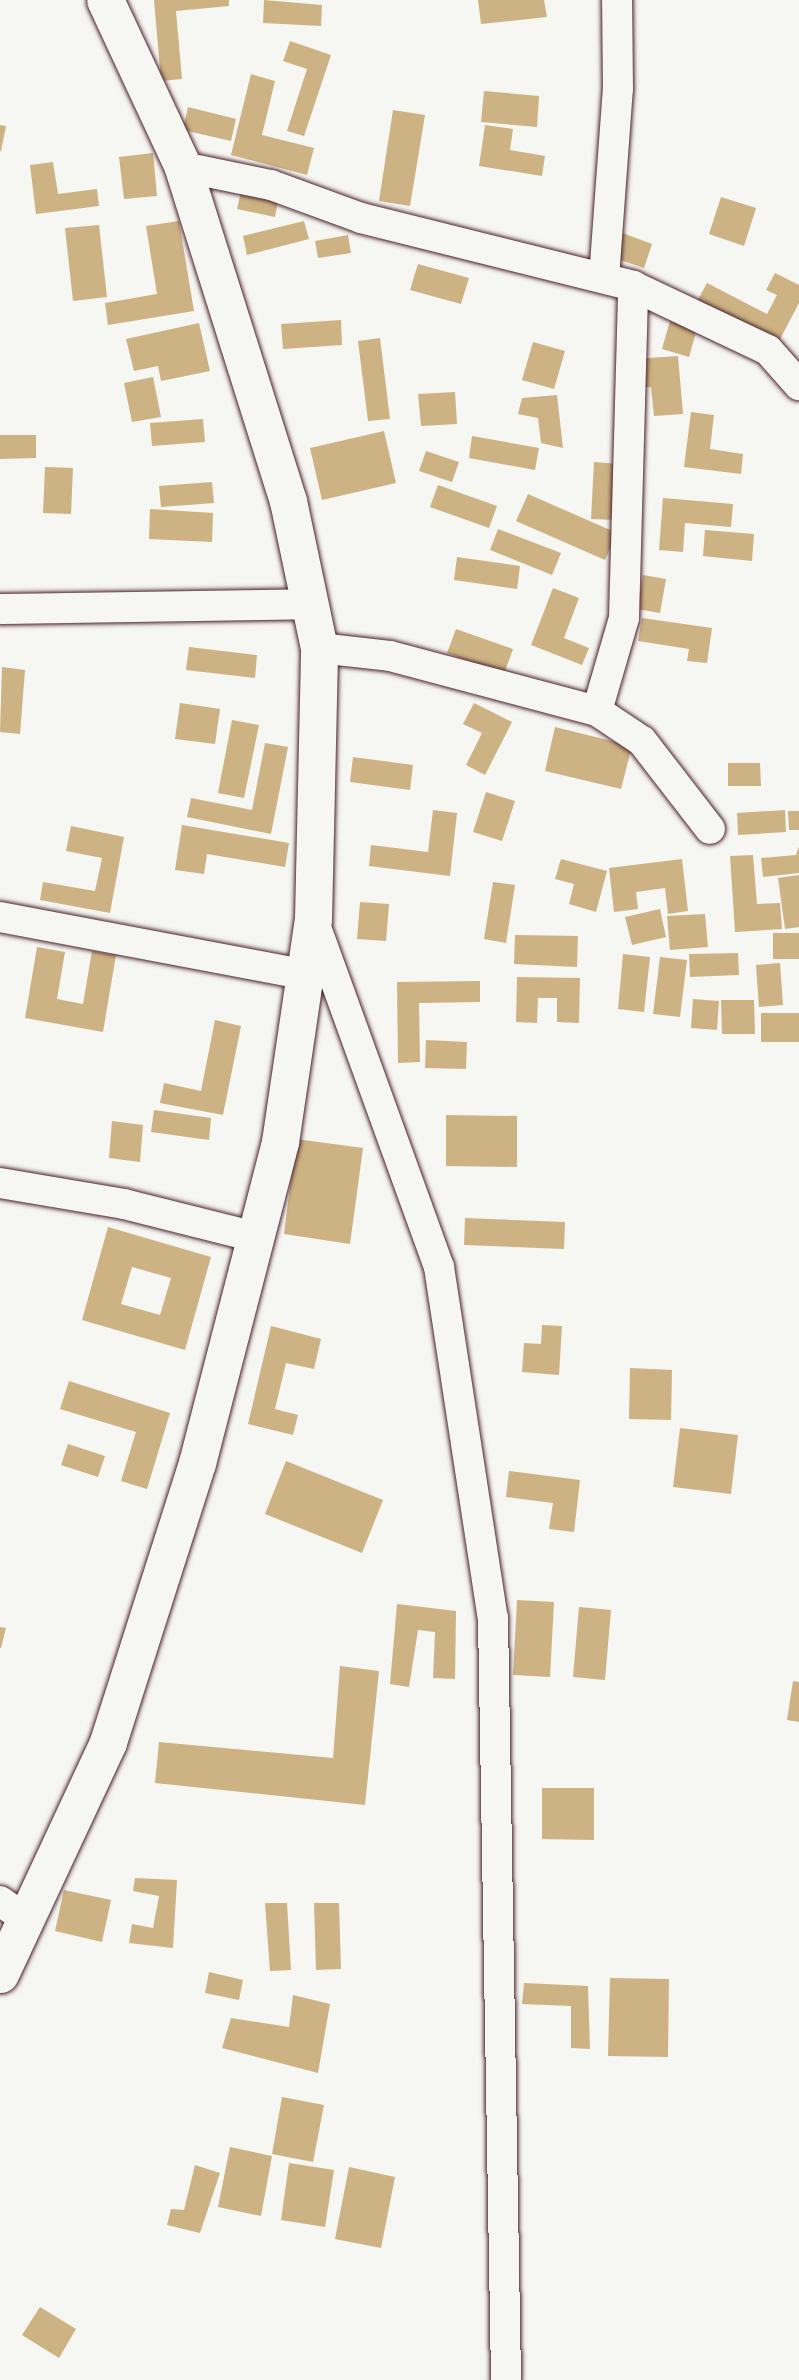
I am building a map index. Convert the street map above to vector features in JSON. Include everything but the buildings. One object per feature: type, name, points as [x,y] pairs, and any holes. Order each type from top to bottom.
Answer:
[{"type":"street","points":[[0,1974],[13,1910],[108,1742],[197,1463],[280,1142],[301,974],[313,919],[319,648],[288,501],[183,167],[105,0]]},
{"type":"street","points":[[604,278],[618,89],[617,0]]},
{"type":"street","points":[[183,167],[271,185],[361,218],[633,286],[768,350],[799,385]]},
{"type":"street","points":[[597,711],[624,618],[633,286]]},
{"type":"street","points":[[0,610],[310,604]]},
{"type":"street","points":[[319,648],[390,656],[597,711],[642,741],[710,829]]},
{"type":"street","points":[[0,917],[301,974]]},
{"type":"street","points":[[313,919],[439,1266],[493,1618],[506,2380]]},
{"type":"street","points":[[0,1183],[124,1204],[256,1237]]}]
